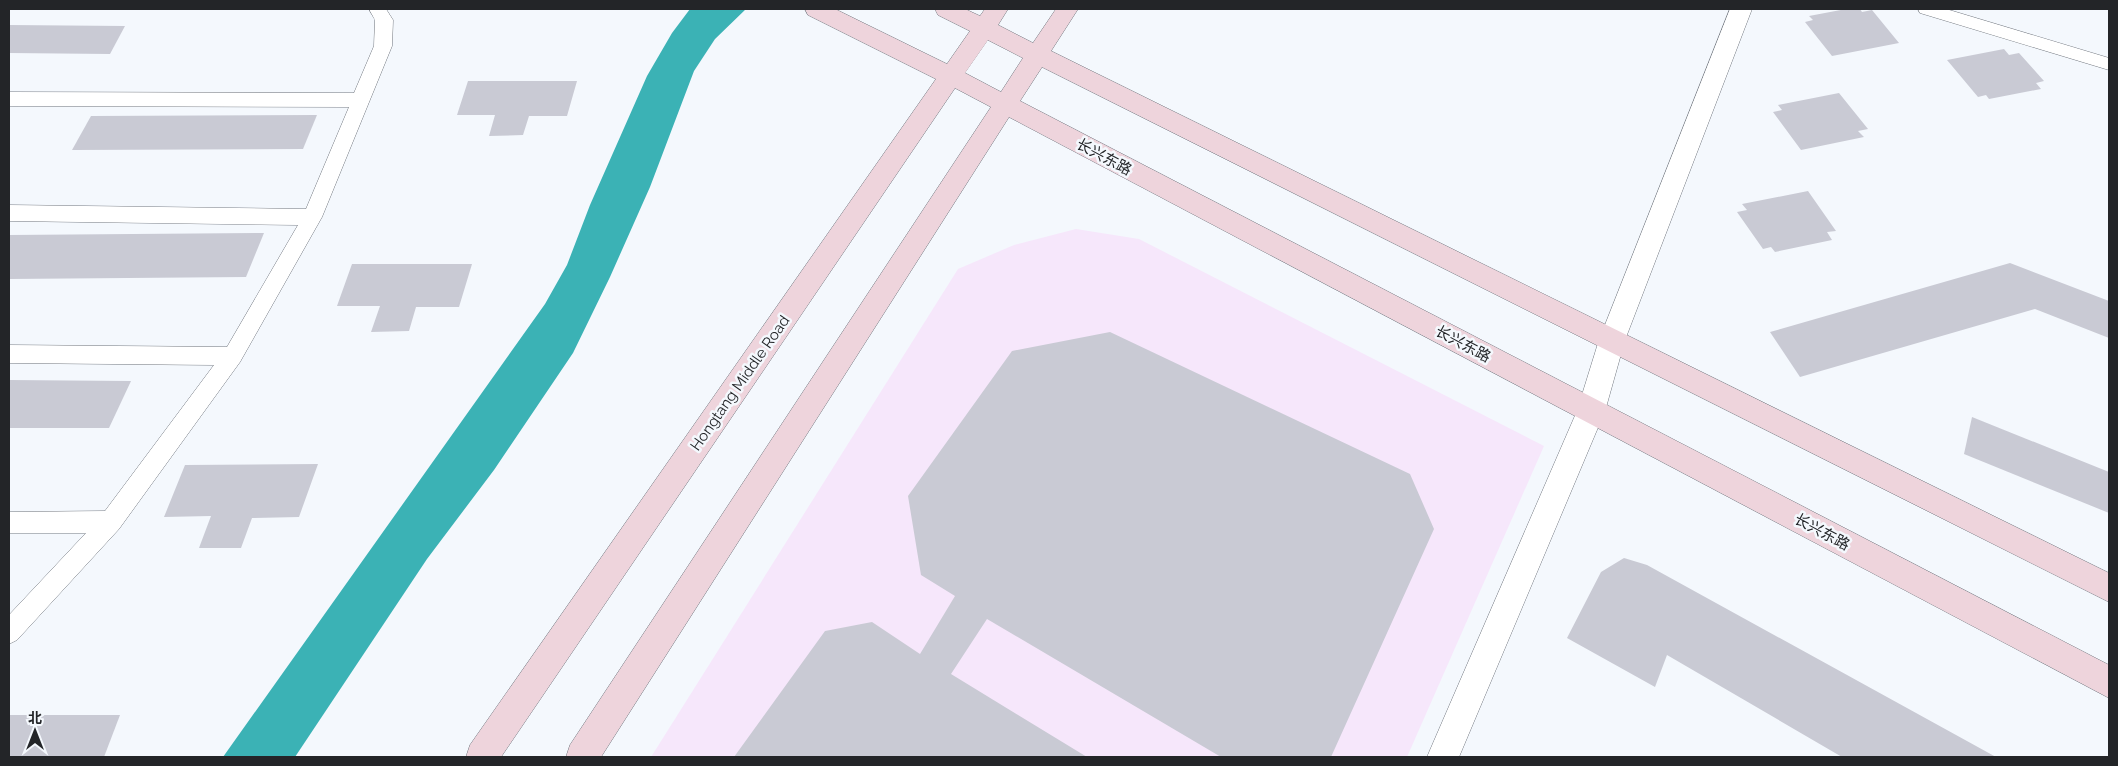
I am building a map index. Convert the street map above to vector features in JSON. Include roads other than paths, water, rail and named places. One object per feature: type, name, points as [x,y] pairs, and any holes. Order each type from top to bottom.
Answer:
[{"type":"main road","name":"长兴东路","points":[[816,9],[1005,104],[2109,682]]},
{"type":"main road","points":[[946,9],[991,18],[1038,54],[2109,588]]},
{"type":"main road","points":[[582,757],[1067,9]]},
{"type":"main road","name":"Hongtang Middle Road","points":[[482,757],[991,18]]},
{"type":"street","points":[[1443,757],[1591,411],[1612,340],[1741,9]]},
{"type":"lane","points":[[9,632],[111,522],[232,356],[312,217],[383,46],[384,20],[378,9]]},
{"type":"lane","points":[[1926,9],[2109,64]]},
{"type":"lane","points":[[9,99],[360,100]]},
{"type":"lane","points":[[9,213],[312,217]]},
{"type":"lane","points":[[9,354],[232,356]]},
{"type":"lane","points":[[9,522],[111,522]]},
{"type":"water","points":[[690,9],[746,9],[715,39],[694,71],[650,187],[610,277],[573,353],[494,470],[427,559],[295,757],[223,757],[545,304],[567,265],[590,205],[647,76],[672,33]]}]
